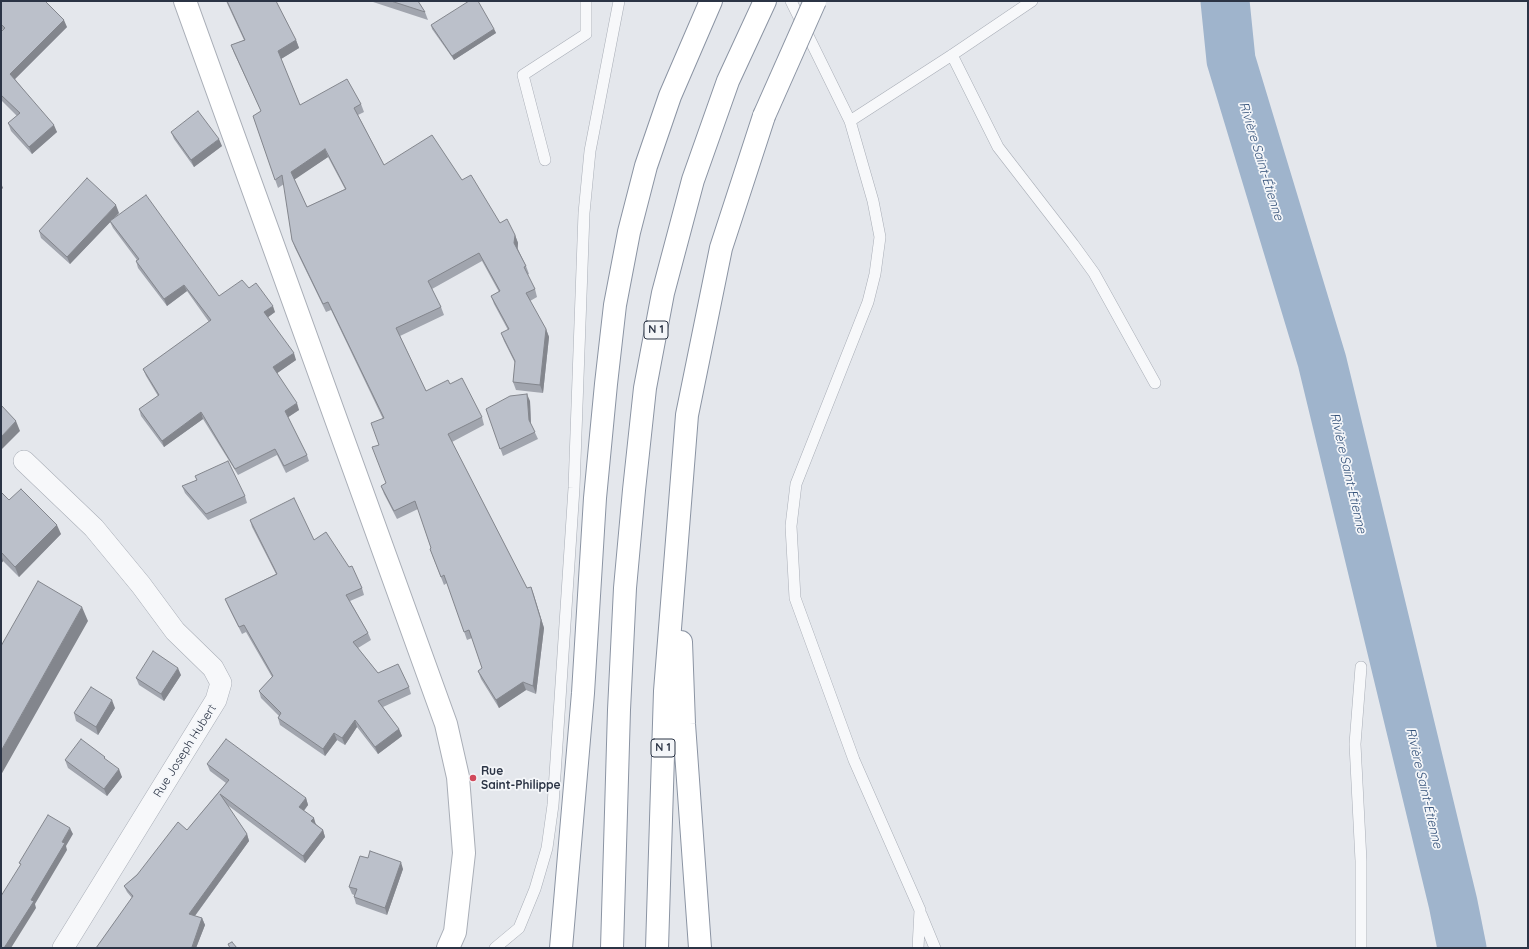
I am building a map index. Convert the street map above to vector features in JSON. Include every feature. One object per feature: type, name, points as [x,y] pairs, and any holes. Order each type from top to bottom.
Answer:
[{"type":"main road","points":[[185,1],[446,724],[458,777],[464,853],[455,932],[448,948]]},
{"type":"main road","points":[[561,948],[583,694],[595,498],[615,305],[629,232],[646,166],[670,96],[711,1]]},
{"type":"main road","name":"N 1","points":[[612,948],[619,710],[625,588],[645,388],[662,294],[693,180],[728,81],[765,1]]},
{"type":"main road","name":"N 1","points":[[657,948],[665,691],[689,407],[721,248],[764,116],[815,1]]},
{"type":"main road","points":[[677,549],[684,724],[700,948]]},
{"type":"street","name":"Rue Joseph Hubert","points":[[24,461],[94,528],[141,585],[175,631],[213,668],[221,683],[216,700],[63,948]]},
{"type":"lane","points":[[545,160],[523,75],[586,34],[586,1]]},
{"type":"lane","points":[[495,948],[519,928],[535,889],[547,848],[553,806],[574,488],[584,213],[590,151],[619,1]]},
{"type":"lane","points":[[791,1],[850,121],[873,201],[880,237],[875,274],[868,302],[796,484],[791,526],[795,598],[854,760],[920,910],[935,948]]},
{"type":"lane","points":[[850,121],[1032,1]]},
{"type":"lane","points":[[952,55],[998,147],[1074,244],[1094,273],[1155,384]]},
{"type":"lane","points":[[1361,667],[1355,744],[1361,861],[1361,948]]},
{"type":"lane","points":[[918,948],[920,910]]},
{"type":"building","points":[[1,1],[45,1],[64,20],[10,74],[54,125],[29,147],[8,123],[20,113],[1,95],[1,32],[5,28],[1,24]]},
{"type":"building","points":[[227,1],[276,1],[296,40],[278,51],[300,105],[347,79],[361,104],[354,108],[384,165],[432,135],[462,180],[471,175],[500,223],[507,219],[515,235],[514,243],[526,266],[524,267],[535,289],[526,293],[546,329],[540,385],[513,382],[515,361],[501,333],[509,329],[491,296],[500,291],[479,253],[428,281],[441,307],[396,328],[426,391],[448,380],[450,384],[462,378],[482,417],[448,434],[527,588],[531,587],[541,620],[533,686],[523,682],[496,700],[478,671],[482,668],[469,630],[464,632],[444,575],[441,577],[430,549],[431,548],[415,501],[394,511],[381,486],[386,483],[372,447],[379,445],[371,423],[384,418],[328,302],[323,304],[292,240],[282,175],[275,180],[253,116],[261,111],[231,45],[245,40]],"holes":[[[325,149],[346,189],[307,207],[291,172]]]},
{"type":"building","points":[[391,1],[418,1],[425,12]]},
{"type":"building","points":[[469,1],[478,1],[494,29],[452,56],[431,25]]},
{"type":"building","points":[[198,111],[219,139],[191,160],[171,132]]},
{"type":"building","points":[[87,178],[116,205],[67,257],[39,231]]},
{"type":"building","points":[[146,195],[219,296],[242,280],[249,288],[256,283],[273,306],[264,312],[294,353],[273,367],[297,403],[285,411],[307,455],[284,466],[275,449],[235,469],[201,412],[162,441],[139,409],[159,395],[143,369],[211,320],[184,285],[164,299],[136,261],[139,259],[110,221]]},
{"type":"building","points":[[527,394],[529,420],[535,432],[500,449],[486,409],[510,396]]},
{"type":"building","points":[[1,405],[16,421],[1,437]]},
{"type":"building","points":[[228,461],[245,496],[206,514],[182,486],[197,480],[195,476]]},
{"type":"building","points":[[21,489],[57,525],[15,567],[1,552],[1,492],[9,500]]},
{"type":"building","points":[[294,498],[314,540],[326,532],[349,567],[352,566],[362,588],[346,595],[368,633],[353,642],[378,673],[398,664],[409,687],[378,701],[399,729],[375,747],[355,720],[342,738],[334,733],[323,749],[278,718],[281,713],[259,691],[273,676],[244,625],[239,627],[225,599],[277,574],[250,520]]},
{"type":"building","points":[[38,581],[82,607],[1,751],[1,646]]},
{"type":"building","points":[[153,651],[178,668],[161,694],[136,678]]},
{"type":"building","points":[[91,687],[112,700],[96,727],[74,713]]},
{"type":"building","points":[[81,739],[119,769],[104,789],[65,760]]},
{"type":"building","points":[[226,739],[306,798],[299,807],[314,818],[311,821],[323,830],[303,856],[220,794],[247,834],[189,914],[202,918],[192,947],[193,948],[96,948],[133,896],[124,886],[137,875],[178,822],[187,830],[229,780],[207,764]]},
{"type":"building","points":[[48,815],[70,828],[62,842],[65,843],[31,900],[34,901],[4,948],[1,948],[1,896],[21,864],[19,863]]},
{"type":"building","points":[[370,851],[401,862],[385,908],[354,897],[357,889],[349,887],[360,856],[368,858]]},
{"type":"building","points":[[232,942],[237,948],[230,948],[228,944]]},
{"type":"waterway","name":"Rivière Saint-Étienne","points":[[1225,1],[1231,60],[1322,361],[1453,903],[1462,948]]},
{"type":"place","name":"Rue Saint-Philippe","points":[[473,778]]}]
